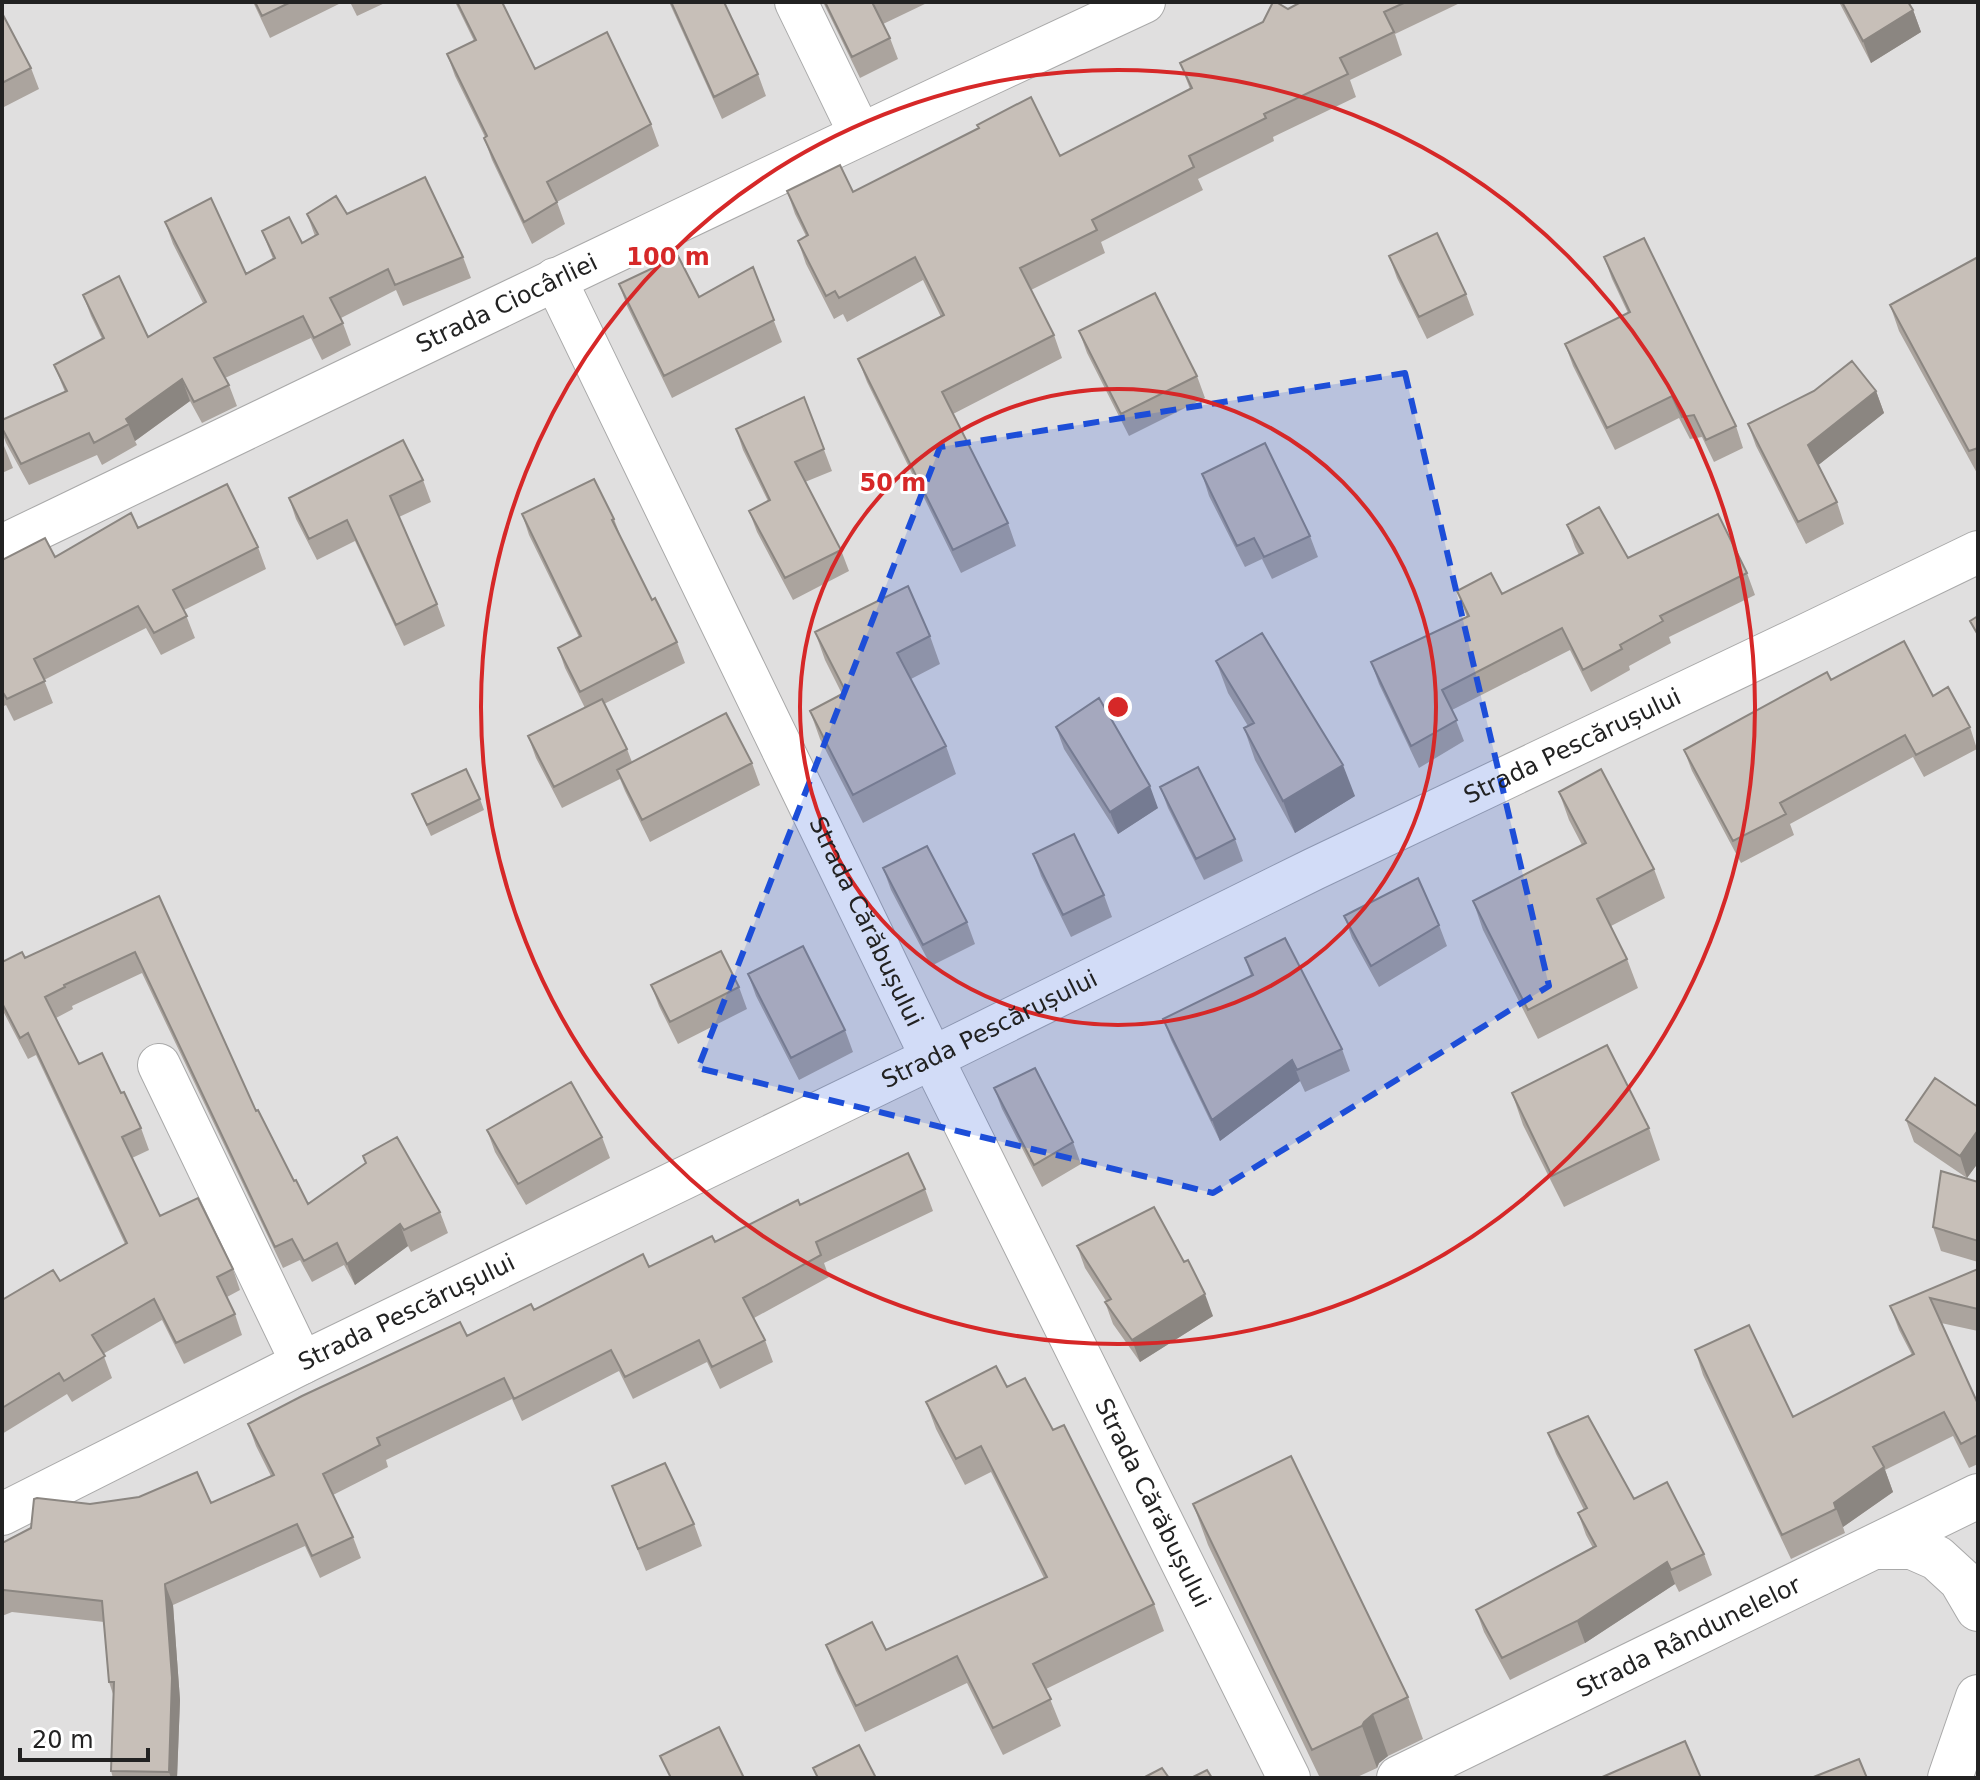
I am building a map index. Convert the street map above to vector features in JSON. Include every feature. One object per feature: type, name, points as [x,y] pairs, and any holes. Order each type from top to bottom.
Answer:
[{"type":"street","points":[[796,2],[860,134]]},
{"type":"street","name":"Strada Ciocârliei","points":[[2,546],[555,279],[1144,2]]},
{"type":"street","name":"Strada Cărăbușului","points":[[555,279],[932,1058],[1289,1778]]},
{"type":"street","name":"Strada Pescărușului","points":[[2,1514],[302,1363],[1314,869],[1978,552]]},
{"type":"street","points":[[159,1065],[302,1363]]},
{"type":"street","name":"Strada Rândunelelor","points":[[1399,1778],[1978,1496]]},
{"type":"street","points":[[1875,1547],[1912,1547],[1937,1558],[1961,1580],[1978,1609]]},
{"type":"street","points":[[1950,1778],[1978,1697]]},
{"type":"highlighted area","points":[[1405,373],[1549,986],[1213,1193],[698,1068],[940,447]]},
{"type":"shaded area","points":[[2,2],[1978,2],[1978,1778],[2,1778]]},
{"type":"building","points":[[255,2],[291,2],[262,16]]},
{"type":"building","points":[[457,2],[502,2],[535,69],[607,32],[651,124],[547,182],[557,202],[524,222],[447,54],[476,40]]},
{"type":"building","points":[[671,2],[724,2],[758,74],[714,97]]},
{"type":"building","points":[[825,2],[876,2],[873,4],[890,38],[852,57]]},
{"type":"building","points":[[1273,2],[1288,9],[1301,2],[1406,2],[1384,12],[1394,32],[1340,58],[1348,74],[1264,114],[1266,118],[1189,156],[1194,167],[1092,220],[1097,230],[1020,268],[1054,335],[942,392],[1008,523],[953,550],[858,359],[944,315],[915,257],[839,298],[835,291],[826,296],[798,241],[808,235],[787,191],[840,165],[853,192],[979,128],[977,125],[1031,97],[1060,156],[1192,88],[1180,63],[1263,22]]},
{"type":"building","points":[[1842,2],[1908,2],[1913,10],[1863,41]]},
{"type":"building","points":[[2,13],[31,68],[2,83]]},
{"type":"building","points":[[425,177],[463,257],[395,285],[388,269],[330,298],[343,323],[314,338],[303,316],[214,358],[229,385],[194,402],[182,379],[126,419],[129,424],[94,443],[89,433],[21,464],[2,428],[2,420],[67,391],[54,365],[104,338],[83,295],[119,276],[148,337],[206,302],[165,222],[211,198],[246,274],[275,258],[262,231],[289,217],[302,243],[318,234],[307,214],[336,196],[347,214]]},
{"type":"building","points":[[1437,233],[1466,294],[1419,317],[1389,256]]},
{"type":"building","points":[[1644,238],[1736,426],[1706,440],[1694,415],[1682,417],[1672,396],[1607,428],[1565,344],[1630,312],[1604,257]]},
{"type":"building","points":[[678,256],[699,297],[753,267],[774,320],[664,376],[619,284]]},
{"type":"building","points":[[1978,257],[1978,448],[1969,451],[1890,305]]},
{"type":"building","points":[[1155,293],[1197,376],[1121,414],[1079,331]]},
{"type":"building","points":[[1852,361],[1876,391],[1808,445],[1837,502],[1798,522],[1748,424],[1814,391]]},
{"type":"building","points":[[804,397],[824,449],[795,462],[841,550],[785,578],[749,511],[770,500],[736,429]]},
{"type":"building","points":[[403,440],[423,480],[390,496],[437,604],[396,625],[347,520],[309,539],[289,498]]},
{"type":"building","points":[[1265,443],[1310,536],[1264,557],[1254,538],[1237,546],[1202,474]]},
{"type":"building","points":[[594,479],[652,600],[655,598],[677,642],[580,692],[558,648],[581,636],[522,514]]},
{"type":"building","points":[[227,484],[258,547],[173,590],[187,616],[154,633],[138,606],[34,659],[45,681],[7,699],[2,691],[2,560],[45,538],[55,557],[131,513],[138,528]]},
{"type":"building","points":[[1599,507],[1628,558],[1718,514],[1747,573],[1660,616],[1663,621],[1620,645],[1622,649],[1583,670],[1562,628],[1442,690],[1457,720],[1411,746],[1371,662],[1469,616],[1457,591],[1491,573],[1502,594],[1583,553],[1567,525]]},
{"type":"building","points":[[908,586],[930,636],[897,653],[946,746],[853,795],[810,711],[846,692],[815,632]]},
{"type":"building","points":[[1978,616],[1978,635],[1970,621]]},
{"type":"building","points":[[1262,633],[1343,765],[1283,801],[1244,728],[1254,723],[1216,661]]},
{"type":"building","points":[[1904,641],[1933,696],[1948,687],[1970,727],[1916,755],[1905,735],[1780,803],[1786,814],[1733,841],[1684,750],[1827,672],[1831,680]]},
{"type":"building","points":[[1099,698],[1150,786],[1110,812],[1056,727]]},
{"type":"building","points":[[602,699],[627,749],[554,787],[528,736]]},
{"type":"building","points":[[726,713],[752,763],[642,820],[617,770]]},
{"type":"building","points":[[1198,767],[1235,839],[1196,859],[1160,787]]},
{"type":"building","points":[[466,769],[480,799],[427,825],[412,794]]},
{"type":"building","points":[[1601,769],[1654,869],[1597,899],[1627,959],[1528,1010],[1473,901],[1586,843],[1559,792]]},
{"type":"building","points":[[1074,834],[1104,895],[1063,915],[1033,854]]},
{"type":"building","points":[[927,846],[967,922],[923,945],[883,868]]},
{"type":"building","points":[[1418,878],[1439,925],[1371,966],[1344,916]]},
{"type":"building","points":[[159,896],[256,1111],[308,1204],[366,1163],[363,1156],[397,1137],[440,1212],[404,1230],[400,1224],[347,1264],[337,1243],[304,1261],[292,1239],[275,1247],[135,952],[45,997],[79,1064],[102,1053],[121,1093],[124,1092],[141,1128],[122,1137],[160,1216],[198,1198],[233,1269],[217,1277],[235,1314],[176,1343],[154,1299],[92,1335],[105,1356],[64,1381],[59,1373],[2,1408],[2,1300],[53,1270],[60,1281],[127,1243],[28,1033],[20,1038],[2,1003],[2,962],[22,952],[25,958]]},
{"type":"building","points":[[1285,938],[1342,1049],[1297,1070],[1292,1060],[1212,1120],[1163,1019],[1253,975],[1245,958]]},
{"type":"building","points":[[803,946],[845,1030],[791,1058],[748,974]]},
{"type":"building","points":[[721,951],[739,987],[670,1022],[651,985]]},
{"type":"building","points":[[1607,1045],[1649,1128],[1552,1176],[1512,1093]]},
{"type":"building","points":[[1035,1068],[1073,1142],[1034,1165],[994,1088]]},
{"type":"building","points":[[1935,1078],[1978,1107],[1978,1130],[1960,1156],[1906,1120]]},
{"type":"building","points":[[571,1082],[602,1137],[518,1184],[487,1130]]},
{"type":"building","points":[[908,1153],[925,1189],[816,1242],[821,1255],[743,1298],[765,1340],[712,1367],[699,1340],[625,1377],[611,1350],[514,1399],[504,1378],[377,1438],[380,1445],[323,1474],[353,1537],[312,1556],[297,1524],[165,1584],[172,1678],[169,1772],[111,1771],[114,1682],[109,1682],[102,1601],[2,1591],[2,1543],[31,1528],[34,1499],[90,1504],[139,1497],[197,1472],[211,1503],[274,1475],[248,1424],[302,1396],[460,1322],[467,1336],[531,1304],[534,1310],[643,1254],[649,1267],[712,1236],[715,1242],[798,1200],[800,1205]]},
{"type":"building","points":[[1941,1171],[1978,1182],[1978,1241],[1933,1227]]},
{"type":"building","points":[[1154,1207],[1184,1262],[1188,1260],[1205,1294],[1132,1340],[1105,1302],[1111,1299],[1077,1246]]},
{"type":"building","points":[[1978,1269],[1978,1309],[1930,1298],[1978,1404],[1978,1435],[1961,1444],[1944,1412],[1873,1447],[1884,1467],[1834,1503],[1836,1509],[1782,1535],[1695,1350],[1749,1325],[1793,1417],[1914,1354],[1890,1306]]},
{"type":"building","points":[[996,1366],[1007,1387],[1025,1378],[1053,1430],[1064,1425],[1154,1604],[1033,1664],[1051,1699],[993,1728],[957,1656],[856,1706],[826,1645],[872,1622],[886,1650],[1047,1577],[981,1446],[956,1459],[926,1402]]},
{"type":"building","points":[[1588,1416],[1634,1499],[1667,1482],[1704,1554],[1671,1570],[1667,1562],[1577,1621],[1502,1658],[1476,1610],[1596,1546],[1578,1513],[1587,1508],[1548,1433]]},
{"type":"building","points":[[1291,1456],[1408,1697],[1373,1714],[1362,1726],[1312,1750],[1193,1504]]},
{"type":"building","points":[[665,1463],[694,1524],[638,1549],[612,1486]]},
{"type":"building","points":[[719,1727],[744,1778],[671,1778],[660,1756]]},
{"type":"building","points":[[1685,1741],[1701,1778],[1600,1778]]},
{"type":"building","points":[[859,1745],[876,1778],[818,1778],[813,1768]]},
{"type":"building","points":[[1859,1759],[1867,1778],[1811,1778]]},
{"type":"building","points":[[1162,1768],[1169,1778],[1143,1778]]},
{"type":"building","points":[[1207,1770],[1212,1778],[1191,1778]]}]
